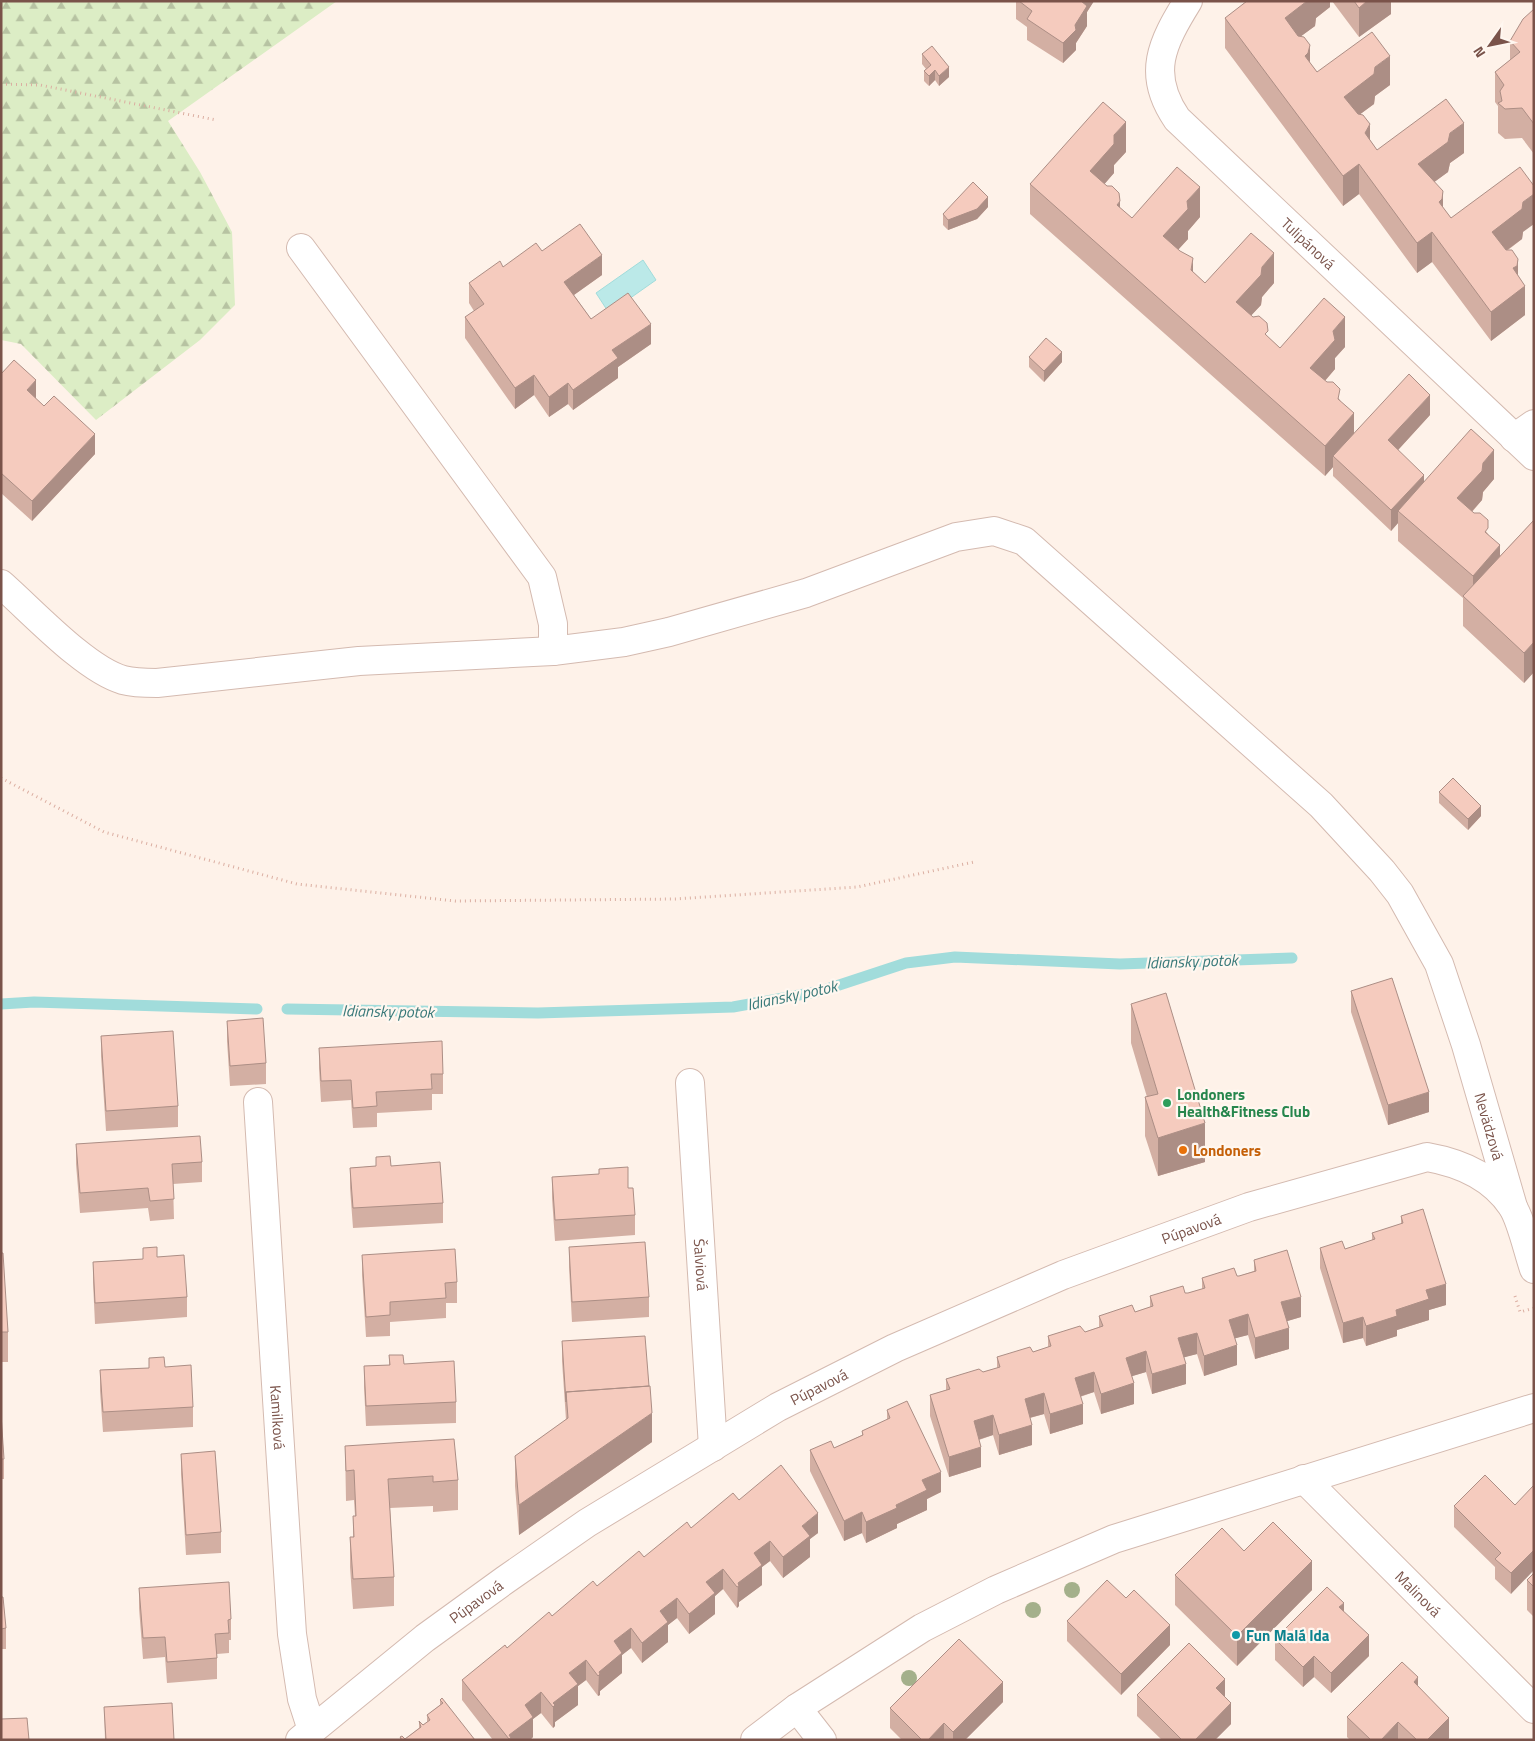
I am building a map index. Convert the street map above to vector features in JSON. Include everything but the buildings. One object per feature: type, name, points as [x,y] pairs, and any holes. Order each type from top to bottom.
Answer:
[{"type":"street","name":"Tulipánová","points":[[1188,1],[1162,52],[1158,69],[1165,103],[1177,119],[1527,439]]},
{"type":"street","points":[[301,248],[542,577],[553,624],[553,651]]},
{"type":"street","name":"Nevädzová","points":[[1,584],[90,664],[122,680],[158,684],[359,661],[553,651],[624,642],[806,593],[956,537],[994,531],[1024,541],[1321,805],[1382,871],[1400,894],[1420,927],[1438,964],[1466,1045],[1513,1207],[1534,1269]]},
{"type":"street","name":"Šalviová","points":[[690,1083],[713,1447]]},
{"type":"street","name":"Kamilková","points":[[258,1102],[292,1634],[306,1735]]},
{"type":"street","name":"Nevädzová","points":[[1404,1162],[1427,1157],[1451,1161],[1465,1166],[1479,1173],[1496,1187],[1513,1207]]},
{"type":"street","name":"Púpavová","points":[[306,1735],[425,1638],[587,1523],[778,1407],[894,1348],[1063,1275],[1249,1207],[1404,1162]]},
{"type":"street","points":[[755,1740],[798,1708],[922,1628],[996,1590],[1114,1539],[1534,1408]]},
{"type":"street","name":"Malinová","points":[[1304,1479],[1534,1709]]},
{"type":"street","points":[[798,1708],[822,1740]]},
{"type":"path","points":[[1,84],[40,86],[216,120]]},
{"type":"path","points":[[1,778],[104,832],[297,884],[455,901],[675,899],[847,888],[974,862]]},
{"type":"path","points":[[1514,1294],[1520,1312],[1534,1308]]},
{"type":"green space","points":[[1,1],[337,1],[168,121],[200,172],[232,232],[235,305],[200,340],[96,420],[21,344],[1,340]]},
{"type":"water","points":[[643,260],[656,280],[609,313],[596,293]]},
{"type":"waterway","name":"Idiansky potok","points":[[287,1009],[538,1013],[733,1007],[821,991],[906,963],[955,957],[1120,964],[1292,958]]},
{"type":"waterway","name":"Idiansky potok","points":[[1,1004],[34,1002],[257,1009]]},
{"type":"place","name":"Londoners Health&Fitness Club","points":[[1167,1103]]},
{"type":"place","name":"Londoners","points":[[1183,1150]]},
{"type":"place","name":"Fun Malá Ida","points":[[1236,1635]]}]
